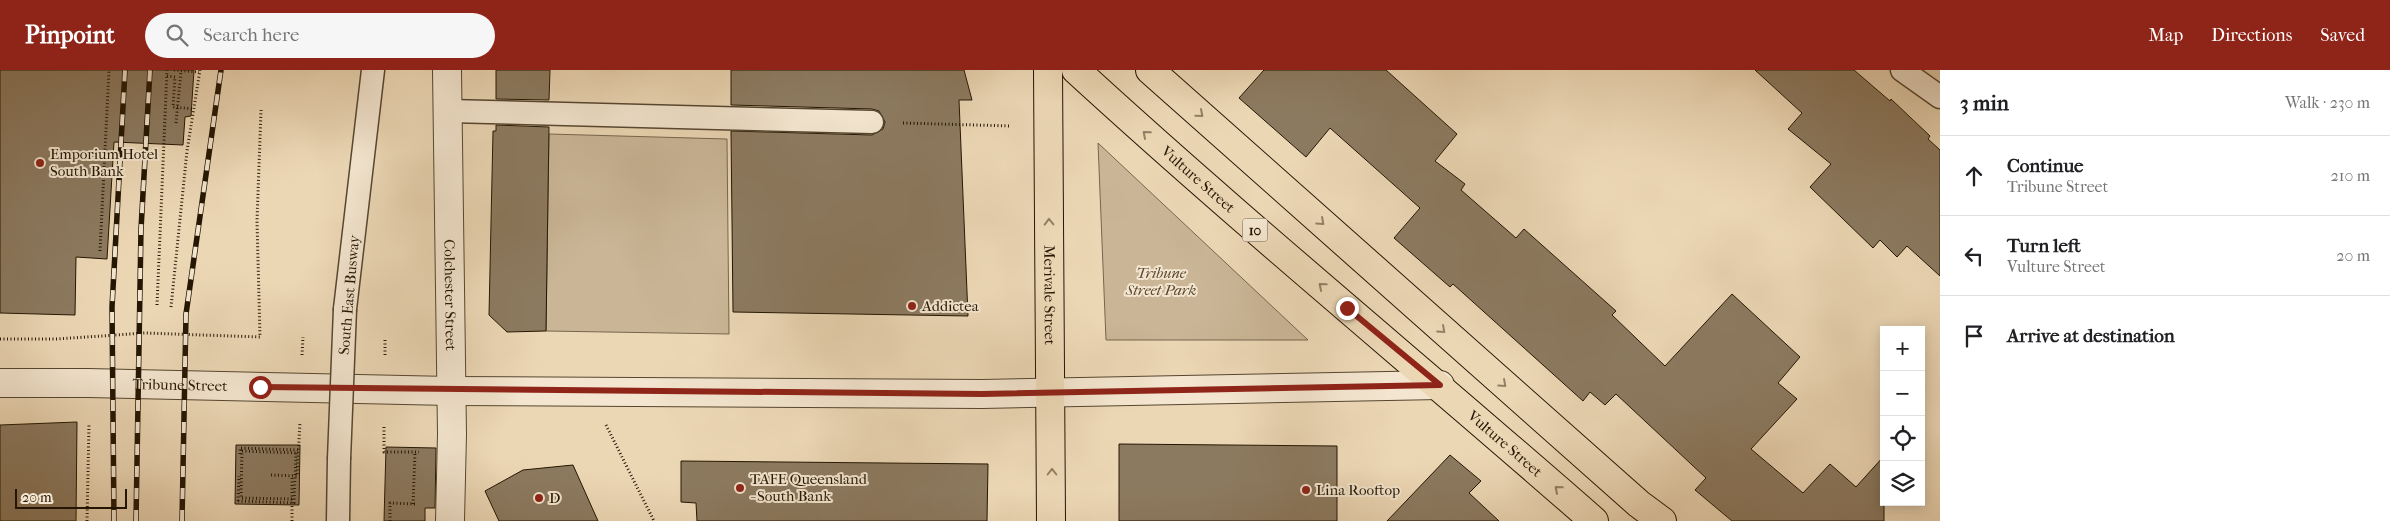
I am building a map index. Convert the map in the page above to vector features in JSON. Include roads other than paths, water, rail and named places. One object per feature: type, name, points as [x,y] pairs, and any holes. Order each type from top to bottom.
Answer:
[{"type":"main road","name":"Merivale Street","points":[[1048,70],[1052,394],[1051,521]]},
{"type":"main road","name":"Vulture Street","points":[[1076,70],[1243,219],[1440,385],[1594,521]]},
{"type":"main road","points":[[1150,70],[1644,513],[1662,521]]},
{"type":"street","name":"Colchester Street","points":[[447,70],[450,521]]},
{"type":"street","name":"Tribune Street","points":[[0,383],[88,383],[450,391],[1052,394],[1440,385]]},
{"type":"lane","name":"South East Busway","points":[[338,521],[345,309],[373,70]]},
{"type":"lane","points":[[1902,70],[1940,97]]},
{"type":"lane","points":[[448,111],[883,122]]},
{"type":"railway","points":[[114,521],[112,307],[125,70]]},
{"type":"railway","points":[[136,521],[141,229],[150,70]]},
{"type":"railway","points":[[182,521],[186,314],[221,70]]},
{"type":"place","name":"Emporium Hotel South Bank","points":[[40,163]]},
{"type":"place","name":"Addictea","points":[[912,306]]},
{"type":"place","name":"TAFE Queensland - South Bank","points":[[740,488]]},
{"type":"place","name":"Lina Rooftop","points":[[1306,490]]},
{"type":"place","name":"D","points":[[539,498]]},
{"type":"park label","name":"Tribune Street Park","points":[[1161,282]]}]
